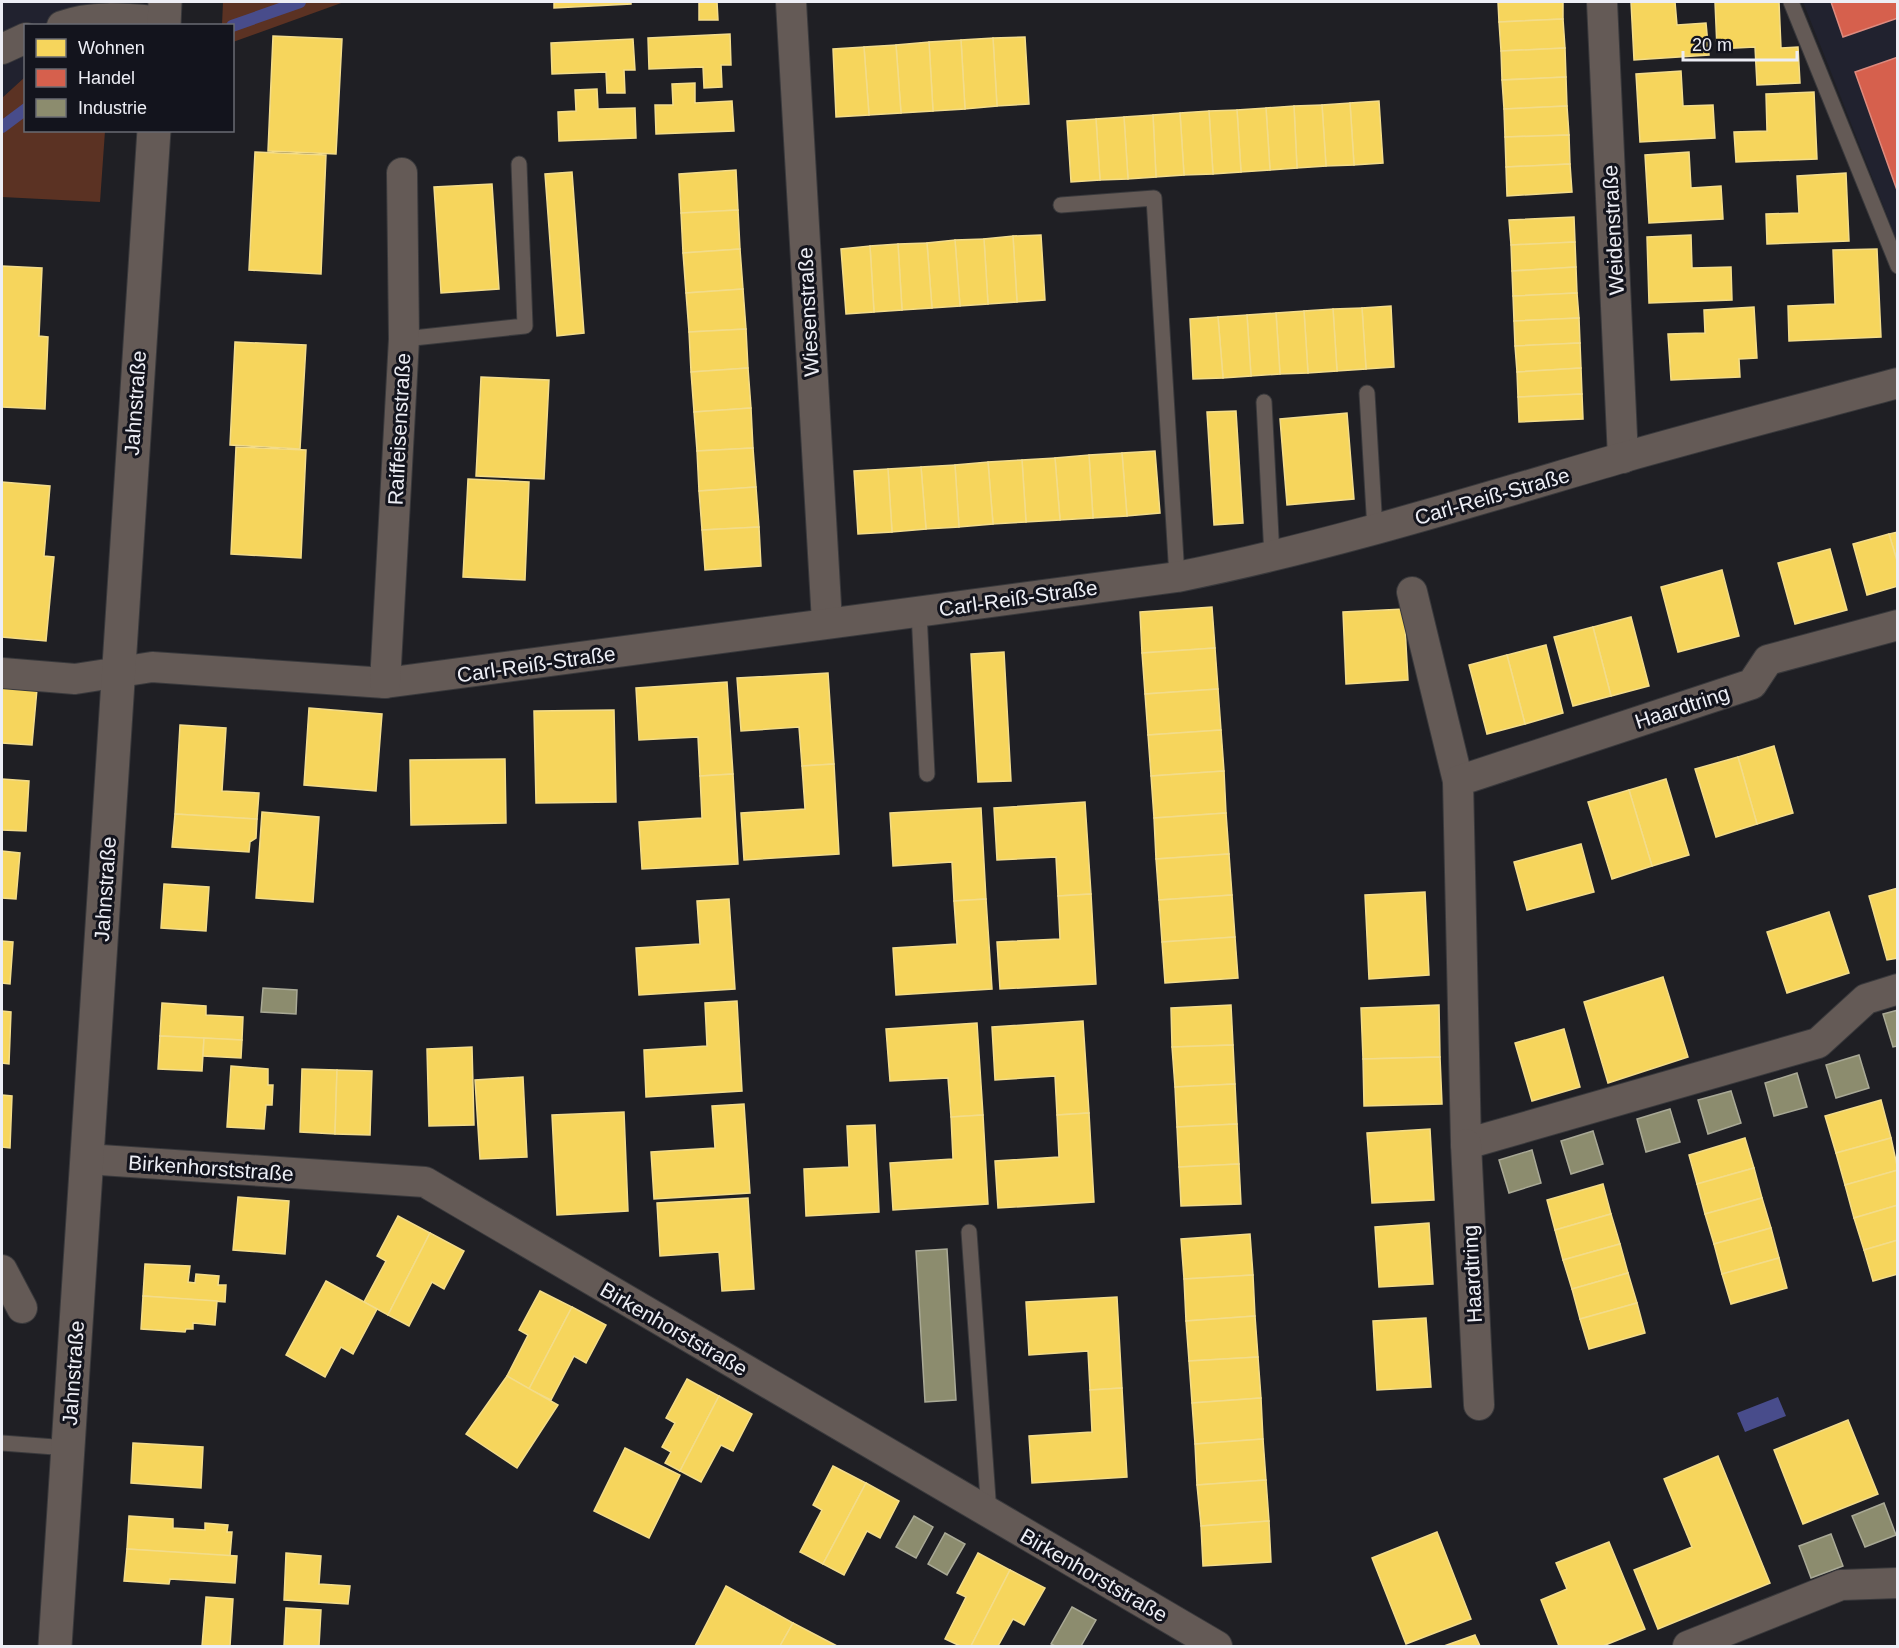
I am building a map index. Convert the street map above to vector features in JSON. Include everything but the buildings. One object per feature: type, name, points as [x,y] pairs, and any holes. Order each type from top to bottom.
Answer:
[{"type":"street","name":"Wiesenstraße","points":[[791,2],[827,622]]},
{"type":"street","name":"Weidenstraße","points":[[1602,2],[1623,458]]},
{"type":"street","points":[[67,24],[74,21],[164,16]]},
{"type":"street","points":[[2,49],[24,39]]},
{"type":"street","name":"Jahnstraße","points":[[55,1647],[154,132]]},
{"type":"street","name":"Raiffeisenstraße","points":[[385,684],[404,339],[402,173]]},
{"type":"street","name":"Carl-Reiß-Straße","points":[[2,673],[75,679],[152,667],[385,684],[827,622],[919,612],[1177,577],[1375,530],[1623,458],[1898,383]]},
{"type":"street","name":"Haardtring","points":[[1412,592],[1458,781],[1466,1144],[1479,1405]]},
{"type":"street","name":"Haardtring","points":[[1458,781],[1752,684],[1768,660],[1898,625]]},
{"type":"street","points":[[1466,1144],[1818,1043],[1866,999],[1898,989]]},
{"type":"street","name":"Birkenhorststraße","points":[[86,1159],[425,1182],[1217,1647]]},
{"type":"street","points":[[2,1270],[22,1308]]},
{"type":"street","points":[[1688,1647],[1840,1585],[1898,1583]]},
{"type":"lane","points":[[1791,2],[1898,266]]},
{"type":"lane","points":[[404,339],[525,326],[519,164]]},
{"type":"lane","points":[[1061,205],[1154,198],[1177,577]]},
{"type":"lane","points":[[1367,393],[1375,530]]},
{"type":"lane","points":[[1264,402],[1272,556]]},
{"type":"lane","points":[[919,612],[927,774]]},
{"type":"lane","points":[[969,1232],[989,1514]]},
{"type":"lane","points":[[2,1443],[68,1448]]},
{"type":"shaded area","points":[[2,2],[113,2],[111,24],[24,24],[24,78],[2,98]]},
{"type":"shaded area","points":[[223,2],[344,2],[234,42],[234,24],[222,24]]},
{"type":"shaded area","points":[[1803,2],[1897,2],[1897,241],[1829,67]]},
{"type":"shaded area","points":[[24,78],[24,132],[105,132],[100,202],[2,197],[2,98]]},
{"type":"water","points":[[1778,1397],[1786,1416],[1745,1432],[1737,1413]]},
{"type":"waterway","points":[[234,25],[300,2]]},
{"type":"waterway","points":[[2,127],[24,110]]}]
